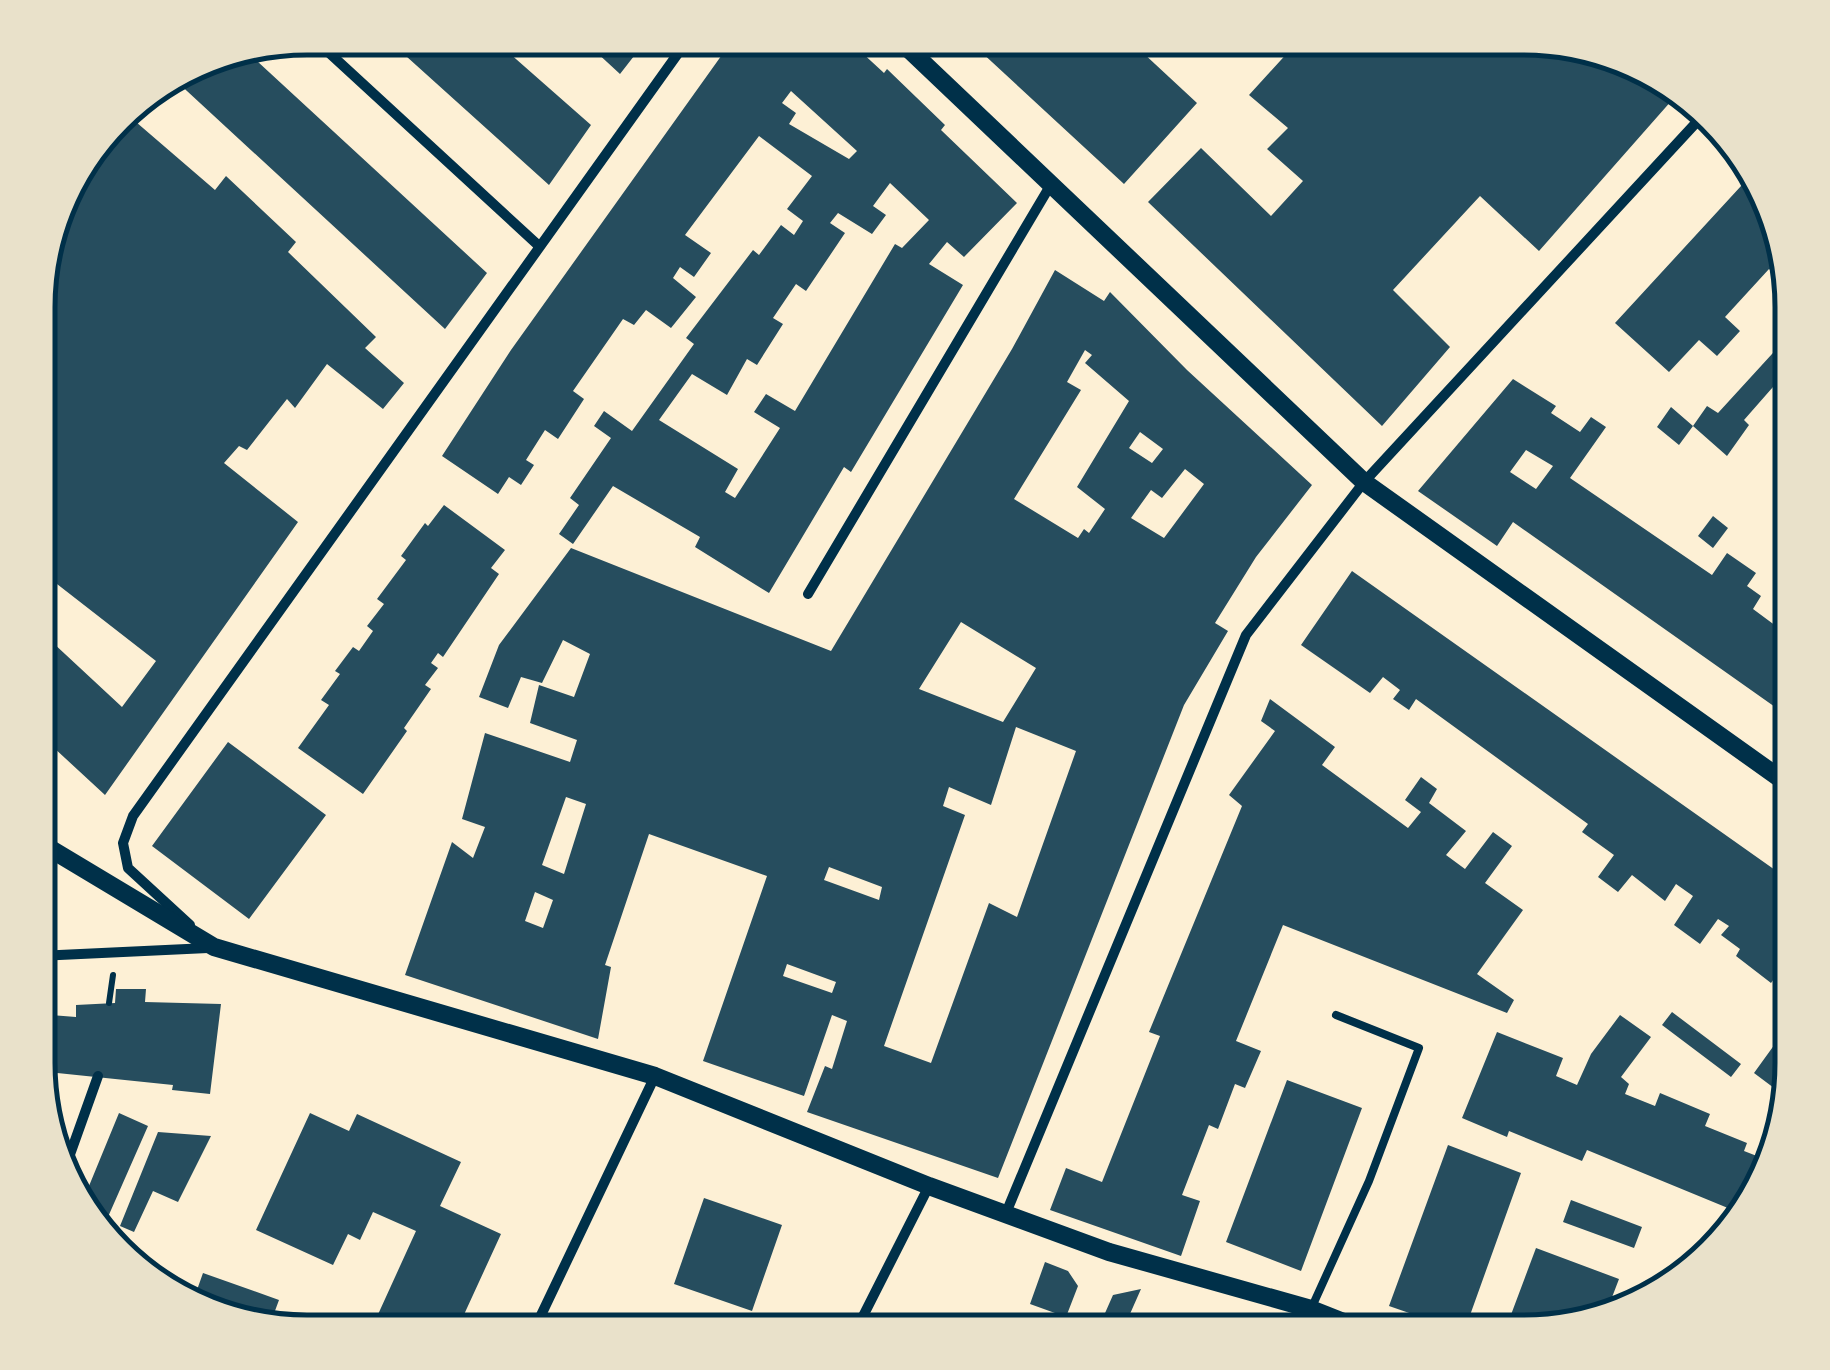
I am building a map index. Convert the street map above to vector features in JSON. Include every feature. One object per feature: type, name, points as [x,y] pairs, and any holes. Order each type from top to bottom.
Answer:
[{"type":"street","points":[[332,56],[538,246]]},
{"type":"street","points":[[214,948],[128,868],[124,843],[133,816],[676,56]]},
{"type":"street","points":[[916,56],[1364,482],[1774,774]]},
{"type":"street","points":[[1006,1212],[1246,635],[1364,482],[1695,124]]},
{"type":"street","points":[[808,594],[1050,186]]},
{"type":"street","points":[[56,853],[214,948],[655,1076],[929,1186],[1110,1252],[1326,1315]]},
{"type":"street","points":[[56,955],[214,948]]},
{"type":"street","points":[[71,1151],[98,1076]]},
{"type":"street","points":[[541,1314],[655,1076]]},
{"type":"street","points":[[864,1314],[929,1186]]},
{"type":"lane","points":[[1311,1309],[1369,1181],[1419,1048],[1336,1015]]},
{"type":"building","points":[[406,56],[512,56],[591,125],[549,185]]},
{"type":"building","points":[[600,56],[634,56],[620,74]]},
{"type":"building","points":[[721,56],[866,56],[884,73],[887,69],[945,125],[941,130],[1017,203],[964,257],[947,242],[929,264],[963,285],[851,472],[844,467],[769,593],[695,547],[700,537],[613,486],[573,544],[559,534],[579,505],[570,498],[611,438],[594,426],[604,411],[632,431],[694,344],[686,338],[753,250],[759,255],[781,225],[794,235],[803,221],[787,209],[812,176],[759,136],[685,235],[711,253],[694,277],[680,267],[673,278],[696,297],[671,328],[646,310],[634,325],[623,319],[573,391],[584,399],[558,439],[545,430],[526,460],[534,465],[521,485],[509,477],[498,494],[442,456],[511,350]],"holes":[[[791,91],[857,151],[849,159],[789,124],[796,113],[782,103]],[[890,183],[929,220],[902,248],[895,244],[795,411],[766,394],[754,412],[780,428],[735,498],[725,492],[738,469],[659,420],[692,374],[727,395],[747,359],[757,365],[783,324],[773,318],[796,284],[806,291],[845,233],[830,223],[838,213],[872,234],[886,215],[873,206]]]},
{"type":"building","points":[[985,56],[1146,56],[1197,103],[1124,184]]},
{"type":"building","points":[[1285,56],[1539,56],[1572,60],[1619,74],[1670,103],[1539,251],[1480,196],[1393,290],[1450,347],[1382,426],[1148,202],[1201,148],[1271,216],[1303,181],[1267,149],[1288,128],[1249,95]]},
{"type":"building","points":[[256,60],[487,273],[445,329],[183,88],[226,68]]},
{"type":"building","points":[[136,122],[215,190],[226,176],[296,242],[288,252],[376,337],[365,348],[404,383],[383,409],[327,364],[295,408],[287,399],[247,450],[239,446],[224,463],[298,522],[105,795],[56,749],[55,645],[122,707],[156,661],[55,583],[57,274],[68,226],[89,181]]},
{"type":"building","points":[[1743,184],[1756,211],[1772,271],[1769,269],[1725,317],[1740,331],[1717,356],[1699,340],[1669,372],[1615,323]]},
{"type":"building","points":[[1055,270],[1104,301],[1110,292],[1187,370],[1312,485],[1256,557],[1215,623],[1228,631],[1184,705],[998,1178],[807,1112],[825,1066],[832,1069],[847,1021],[832,1015],[804,1096],[703,1061],[767,876],[649,834],[605,965],[611,967],[598,1039],[405,975],[452,842],[473,858],[485,827],[462,819],[485,733],[570,762],[577,740],[530,723],[539,685],[574,697],[590,654],[563,640],[542,683],[521,677],[508,708],[479,697],[499,645],[571,548],[831,651]],"holes":[[[1085,350],[1092,355],[1085,363],[1129,401],[1077,487],[1105,509],[1089,533],[1084,529],[1078,538],[1014,499],[1081,390],[1067,382]],[[1140,432],[1163,449],[1152,463],[1129,448]],[[1185,469],[1204,484],[1164,538],[1131,518],[1151,490],[1162,498]],[[961,622],[1036,668],[1003,722],[919,689]],[[1016,727],[1076,751],[1017,917],[989,903],[931,1063],[884,1046],[965,815],[943,806],[949,787],[991,805]],[[566,797],[586,804],[564,874],[542,865]],[[829,867],[882,887],[879,900],[824,880]],[[535,892],[553,900],[543,928],[525,921]],[[787,964],[836,982],[832,993],[783,976]]]},
{"type":"building","points":[[1775,351],[1775,385],[1744,420],[1749,425],[1727,456],[1693,426],[1707,406],[1718,413]]},
{"type":"building","points":[[1513,379],[1556,406],[1551,413],[1580,432],[1591,417],[1606,427],[1570,478],[1712,575],[1727,553],[1756,573],[1747,586],[1761,596],[1753,609],[1775,625],[1774,707],[1513,522],[1497,546],[1418,491]],"holes":[[[1526,450],[1553,466],[1536,489],[1510,472]]]},
{"type":"building","points":[[1671,407],[1693,426],[1679,445],[1657,427]]},
{"type":"building","points":[[444,505],[505,550],[491,568],[499,574],[443,657],[438,653],[431,663],[438,668],[425,685],[431,689],[363,794],[298,748],[329,705],[321,700],[340,674],[335,671],[353,647],[359,651],[373,631],[367,626],[384,604],[377,599],[406,560],[401,556]]},
{"type":"building","points":[[1713,516],[1728,528],[1713,548],[1698,536]]},
{"type":"building","points":[[1352,571],[1774,869],[1774,979],[1771,983],[1736,956],[1740,949],[1721,935],[1729,926],[1718,919],[1700,944],[1674,925],[1693,896],[1676,884],[1665,901],[1632,875],[1618,892],[1598,877],[1614,855],[1582,832],[1588,824],[1416,699],[1409,710],[1393,699],[1400,690],[1383,677],[1370,693],[1301,645]]},
{"type":"building","points":[[1270,699],[1335,747],[1322,765],[1408,828],[1421,812],[1405,800],[1421,777],[1437,789],[1429,803],[1466,831],[1446,855],[1465,869],[1493,832],[1512,846],[1485,883],[1523,910],[1477,974],[1514,1000],[1507,1013],[1283,925],[1236,1041],[1261,1051],[1245,1088],[1235,1084],[1218,1129],[1209,1125],[1182,1195],[1200,1201],[1181,1256],[1050,1210],[1066,1168],[1102,1182],[1160,1036],[1149,1032],[1242,806],[1229,795],[1275,731],[1261,721]]},
{"type":"building","points":[[228,742],[326,815],[249,919],[152,846]]},
{"type":"building","points":[[116,989],[146,989],[145,1002],[221,1004],[210,1094],[172,1090],[173,1085],[56,1073],[56,1015],[76,1017],[76,1005],[115,1003]]},
{"type":"building","points":[[1672,1012],[1741,1064],[1731,1077],[1662,1025]]},
{"type":"building","points":[[1620,1015],[1651,1037],[1621,1077],[1629,1084],[1625,1094],[1655,1106],[1660,1093],[1710,1114],[1705,1126],[1747,1143],[1744,1151],[1757,1156],[1729,1208],[1587,1150],[1582,1161],[1509,1131],[1507,1137],[1462,1118],[1497,1032],[1563,1058],[1556,1076],[1577,1085],[1591,1054]]},
{"type":"building","points":[[1774,1045],[1773,1087],[1754,1073]]},
{"type":"building","points":[[1287,1080],[1362,1108],[1301,1271],[1226,1242]]},
{"type":"building","points":[[119,1113],[148,1126],[108,1217],[88,1188]]},
{"type":"building","points":[[310,1113],[349,1131],[357,1114],[461,1162],[440,1206],[501,1234],[464,1314],[378,1314],[416,1231],[373,1212],[360,1240],[348,1234],[333,1265],[256,1230]]},
{"type":"building","points":[[158,1132],[211,1136],[178,1202],[153,1191],[134,1232],[120,1226]]},
{"type":"building","points":[[1448,1145],[1521,1173],[1470,1315],[1415,1315],[1389,1306]]},
{"type":"building","points":[[704,1198],[782,1225],[752,1311],[674,1284]]},
{"type":"building","points":[[1571,1200],[1642,1227],[1634,1248],[1563,1222]]},
{"type":"building","points":[[1536,1248],[1619,1279],[1611,1299],[1604,1302],[1556,1313],[1511,1315]]},
{"type":"building","points":[[1045,1262],[1068,1271],[1078,1286],[1067,1315],[1030,1304]]},
{"type":"building","points":[[203,1273],[279,1300],[274,1313],[197,1289]]},
{"type":"building","points":[[1141,1289],[1130,1315],[1104,1315],[1113,1295]]}]
